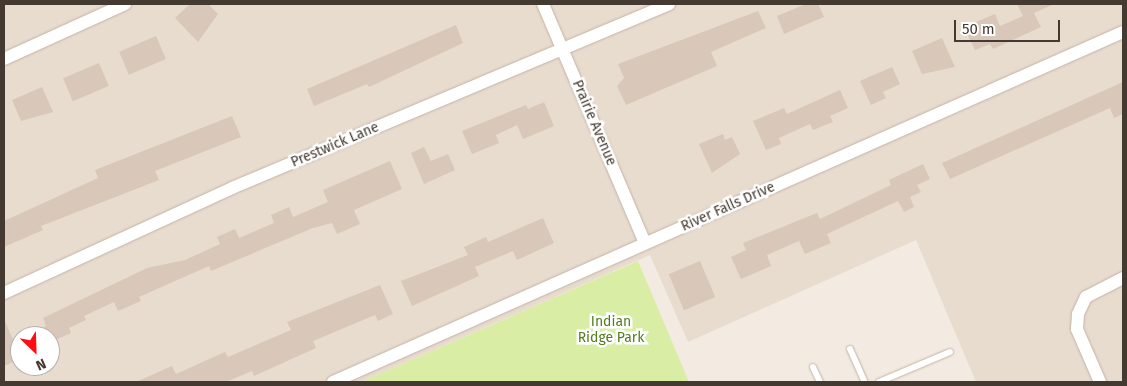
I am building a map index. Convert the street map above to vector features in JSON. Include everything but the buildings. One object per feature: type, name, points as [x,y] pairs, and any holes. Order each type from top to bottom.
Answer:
[{"type":"street","points":[[4,59],[125,4]]},
{"type":"street","name":"Prairie Avenue","points":[[543,4],[645,243]]},
{"type":"street","name":"Prestwick Lane","points":[[4,293],[168,216],[669,4]]},
{"type":"street","name":"River Falls Drive","points":[[333,382],[1123,32]]},
{"type":"street","points":[[1100,382],[1077,329],[1078,314],[1086,297],[1123,278]]},
{"type":"lane","points":[[850,349],[865,382]]},
{"type":"lane","points":[[879,382],[950,352]]},
{"type":"lane","points":[[813,367],[820,382]]},
{"type":"shaded area","points":[[4,4],[1123,4],[1123,382],[976,382],[916,240],[688,342],[650,255],[361,382],[4,382]]},
{"type":"green space","name":"Indian Ridge Park","points":[[638,261],[689,382],[361,382]]}]
